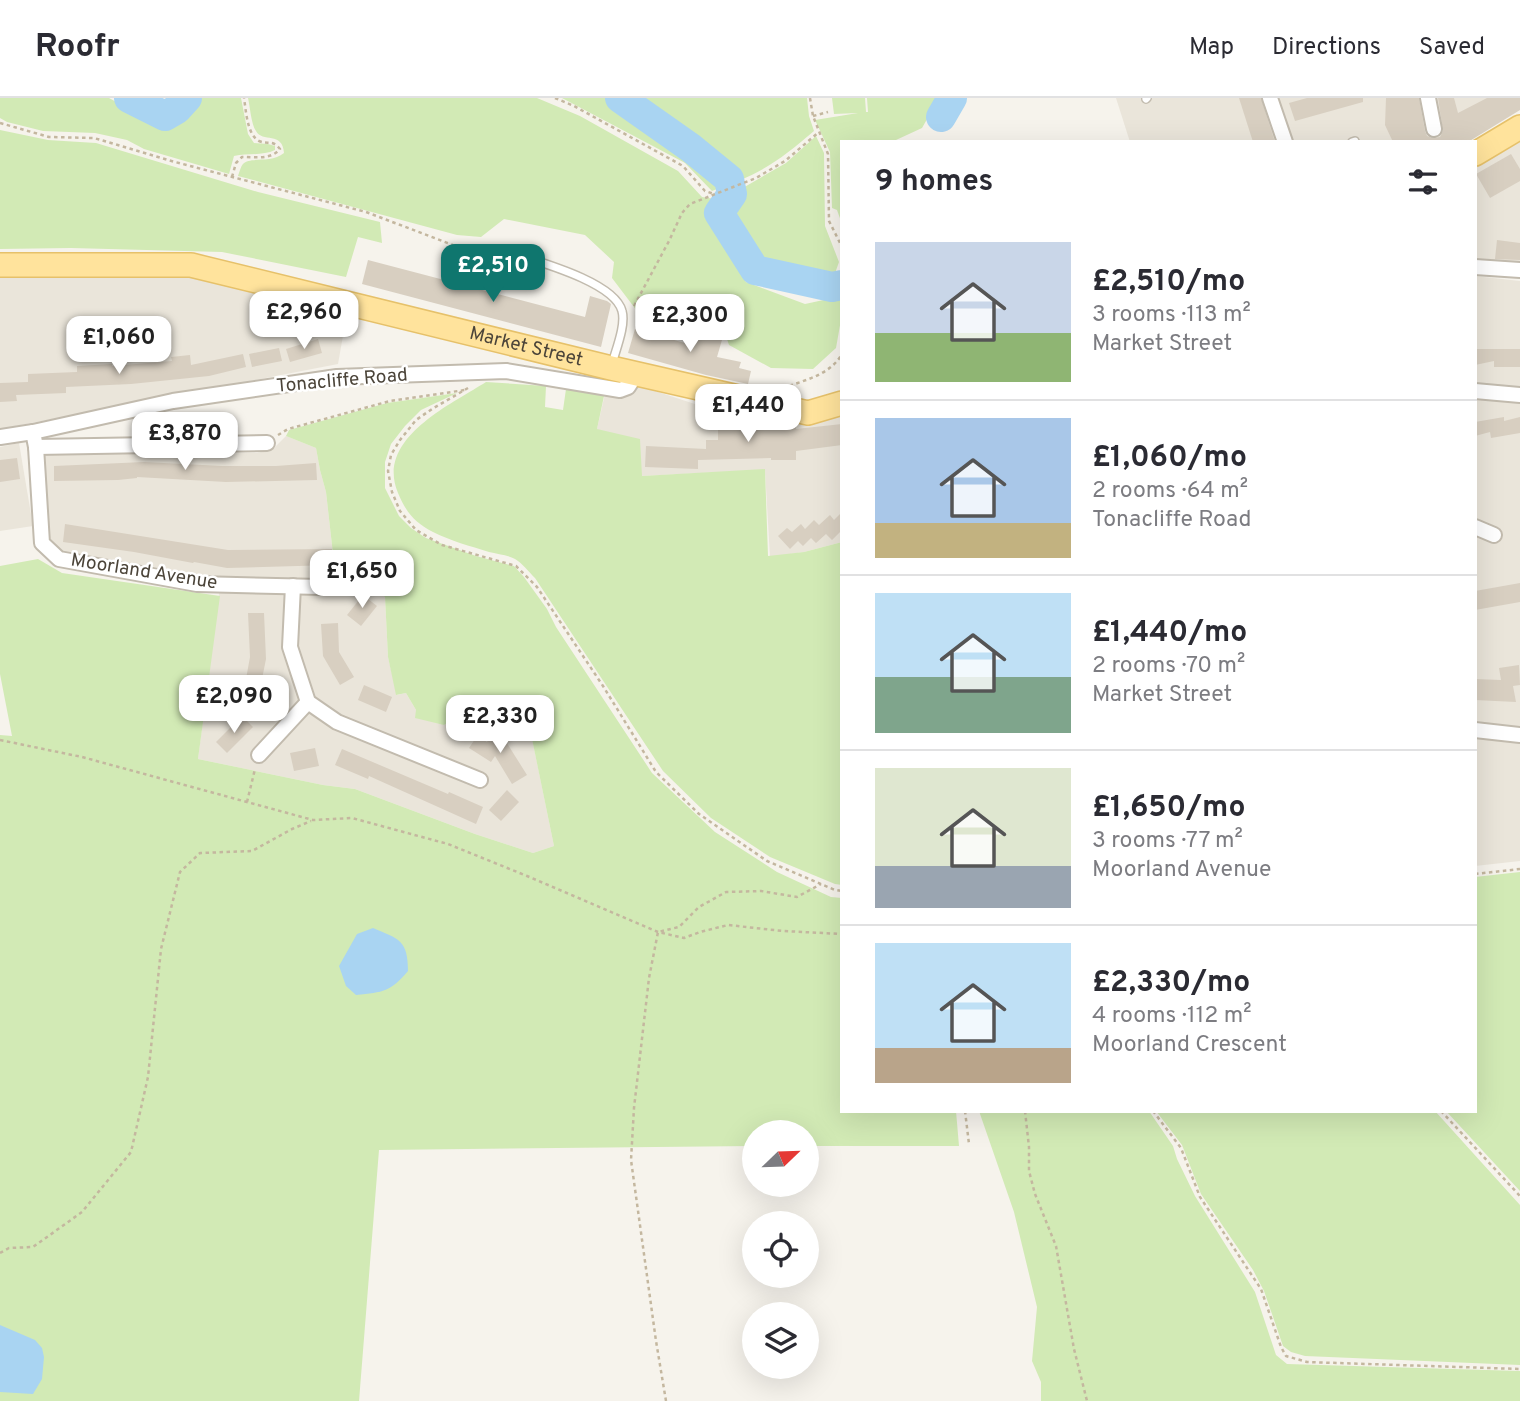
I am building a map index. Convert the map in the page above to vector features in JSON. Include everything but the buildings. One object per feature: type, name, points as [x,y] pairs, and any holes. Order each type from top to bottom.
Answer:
[{"type":"main road","points":[[1477,153],[1517,134]]},
{"type":"main road","name":"Market Street","points":[[0,265],[191,265],[611,368],[808,413],[840,404]]},
{"type":"street","points":[[1270,98],[1283,140]]},
{"type":"street","points":[[1428,98],[1434,129]]},
{"type":"street","points":[[1477,267],[1520,270]]},
{"type":"street","name":"Tonacliffe Road","points":[[0,438],[173,401],[337,377],[506,371],[620,390],[628,387],[637,373]]},
{"type":"street","points":[[1477,391],[1520,395]]},
{"type":"street","name":"Moorland Avenue","points":[[33,432],[43,543],[59,559],[197,584],[321,587]]},
{"type":"street","points":[[36,447],[267,443]]},
{"type":"street","points":[[1477,528],[1494,535]]},
{"type":"street","points":[[293,586],[290,648],[308,702],[337,722],[480,780]]},
{"type":"street","points":[[259,755],[308,702]]},
{"type":"street","points":[[1477,730],[1520,735]]},
{"type":"lane","points":[[484,257],[500,249],[588,279],[612,294],[619,303],[623,321],[611,368]]},
{"type":"path","points":[[232,177],[236,163],[242,157],[265,157],[276,154],[280,149],[278,145],[259,141],[251,133],[244,98]]},
{"type":"path","points":[[555,98],[684,166],[705,191],[714,194]]},
{"type":"path","points":[[810,98],[813,116],[828,154],[829,221],[840,243]]},
{"type":"path","points":[[813,116],[828,112]]},
{"type":"path","points":[[0,123],[49,137],[94,138],[366,212],[484,257]]},
{"type":"path","points":[[623,321],[644,289],[682,213],[690,204],[756,178],[785,161],[819,132]]},
{"type":"path","points":[[770,404],[779,389],[830,369],[840,357]]},
{"type":"path","points":[[481,372],[481,381],[416,420],[391,455],[388,471],[400,511],[416,530],[442,545],[516,566],[537,587],[656,772],[699,814],[767,862],[840,891]]},
{"type":"path","points":[[267,443],[288,429],[390,401],[467,389]]},
{"type":"path","points":[[0,740],[82,757],[313,820]]},
{"type":"path","points":[[247,802],[259,755]]},
{"type":"path","points":[[0,1253],[9,1248],[33,1247],[82,1212],[131,1152],[148,1077],[161,949],[180,872],[200,853],[252,851],[292,828],[313,820],[352,818],[448,844],[658,932],[684,938],[728,925],[840,934]]},
{"type":"path","points":[[1477,874],[1520,869]]},
{"type":"path","points":[[658,932],[679,927],[699,908],[726,892],[761,891],[797,897],[821,884]]},
{"type":"path","points":[[658,932],[649,978],[634,1108],[631,1160],[666,1401]]},
{"type":"path","points":[[965,1113],[969,1144]]},
{"type":"path","points":[[1025,1113],[1029,1171],[1035,1194],[1056,1246],[1074,1349],[1087,1401]]},
{"type":"path","points":[[1155,1113],[1181,1148],[1200,1197],[1261,1289],[1280,1348],[1286,1356],[1307,1362],[1520,1369]]},
{"type":"path","points":[[1443,1113],[1520,1196]]},
{"type":"shaded area","points":[[1116,98],[1520,98],[1520,109],[1467,140],[1129,140]]},
{"type":"shaded area","points":[[1520,140],[1520,265],[1477,260],[1477,167]]},
{"type":"shaded area","points":[[118,273],[206,278],[347,313],[338,364],[0,429],[0,277]]},
{"type":"shaded area","points":[[1477,276],[1520,281],[1520,861],[1477,866]]},
{"type":"shaded area","points":[[609,376],[701,406],[764,416],[840,415],[840,543],[770,557],[765,470],[641,476],[597,429]]},
{"type":"shaded area","points":[[286,436],[316,448],[326,492],[333,554],[385,597],[388,657],[397,695],[406,693],[416,710],[444,725],[471,708],[524,699],[554,846],[533,853],[355,789],[198,759],[221,578],[65,552],[55,548],[48,537],[40,452],[257,453],[273,449]]},
{"type":"shaded area","points":[[19,443],[33,526],[0,531],[0,447]]},
{"type":"green space","points":[[0,98],[109,98],[163,119],[179,112],[192,98],[241,98],[248,134],[254,143],[275,146],[275,150],[234,156],[229,174],[144,149],[127,140],[95,133],[43,131],[7,122],[0,118]]},
{"type":"green space","points":[[248,98],[537,98],[580,116],[678,171],[702,197],[715,199],[714,215],[746,282],[805,304],[840,296],[840,325],[836,348],[813,369],[771,368],[729,345],[723,327],[691,318],[670,326],[637,311],[612,278],[614,262],[585,235],[504,219],[481,237],[457,235],[238,176],[246,162],[273,158],[284,153],[280,142],[256,131]]},
{"type":"green space","points":[[562,98],[611,98],[699,159],[727,185],[712,191],[685,163]]},
{"type":"green space","points":[[630,98],[807,98],[814,131],[760,171],[738,181],[732,171]]},
{"type":"green space","points":[[832,98],[865,98],[868,112],[867,98],[939,98],[922,128],[896,140],[840,140],[840,218],[837,210],[832,208],[830,152],[815,120],[858,113],[834,114]]},
{"type":"green space","points":[[0,130],[48,140],[96,143],[258,192],[380,222],[382,243],[358,237],[346,277],[222,252],[0,249]]},
{"type":"green space","points":[[816,136],[824,153],[825,226],[839,262],[833,279],[764,261],[725,214],[741,189],[786,163]]},
{"type":"green space","points":[[486,382],[546,386],[545,407],[563,410],[566,389],[604,396],[597,429],[640,439],[642,476],[765,469],[768,556],[804,552],[840,543],[840,885],[770,857],[711,818],[663,771],[535,578],[518,561],[433,532],[408,511],[398,493],[394,474],[397,456],[406,440],[436,413]]},
{"type":"green space","points":[[457,393],[421,410],[391,444],[385,462],[385,488],[399,516],[426,538],[514,566],[547,609],[556,627],[652,773],[715,832],[777,872],[831,897],[840,898],[840,1113],[956,1113],[959,1146],[819,1146],[819,1120],[742,1120],[742,1146],[379,1150],[359,1401],[0,1401],[0,735],[12,736],[0,674],[0,566],[38,559],[62,573],[220,596],[198,759],[355,789],[533,853],[554,846],[524,700],[471,708],[444,725],[415,718],[416,710],[406,693],[396,695],[388,657],[385,597],[333,554],[326,492],[316,448],[286,436],[289,430],[387,403]]},
{"type":"green space","points":[[1520,872],[1520,1191],[1448,1113],[1477,1113],[1477,877]]},
{"type":"green space","points":[[980,1113],[1150,1113],[1173,1146],[1195,1196],[1255,1292],[1276,1355],[1287,1364],[1520,1371],[1520,1401],[1041,1401],[1041,1382],[1032,1361],[1037,1307],[1014,1212]]},
{"type":"green space","points":[[1158,1113],[1437,1113],[1520,1205],[1520,1365],[1305,1356],[1291,1352],[1283,1346],[1264,1291],[1253,1270],[1201,1194],[1182,1145]]},
{"type":"water","points":[[373,928],[400,942],[406,953],[408,971],[386,990],[356,995],[346,986],[339,966],[357,934]]},
{"type":"water","points":[[0,1325],[35,1340],[42,1348],[42,1379],[33,1394],[0,1392]]},
{"type":"waterway","points":[[129,98],[165,116],[177,109],[187,98]]},
{"type":"waterway","points":[[620,98],[691,148],[729,179],[732,194],[719,213],[755,270],[832,287],[840,285]]},
{"type":"waterway","points":[[941,117],[952,98]]}]
